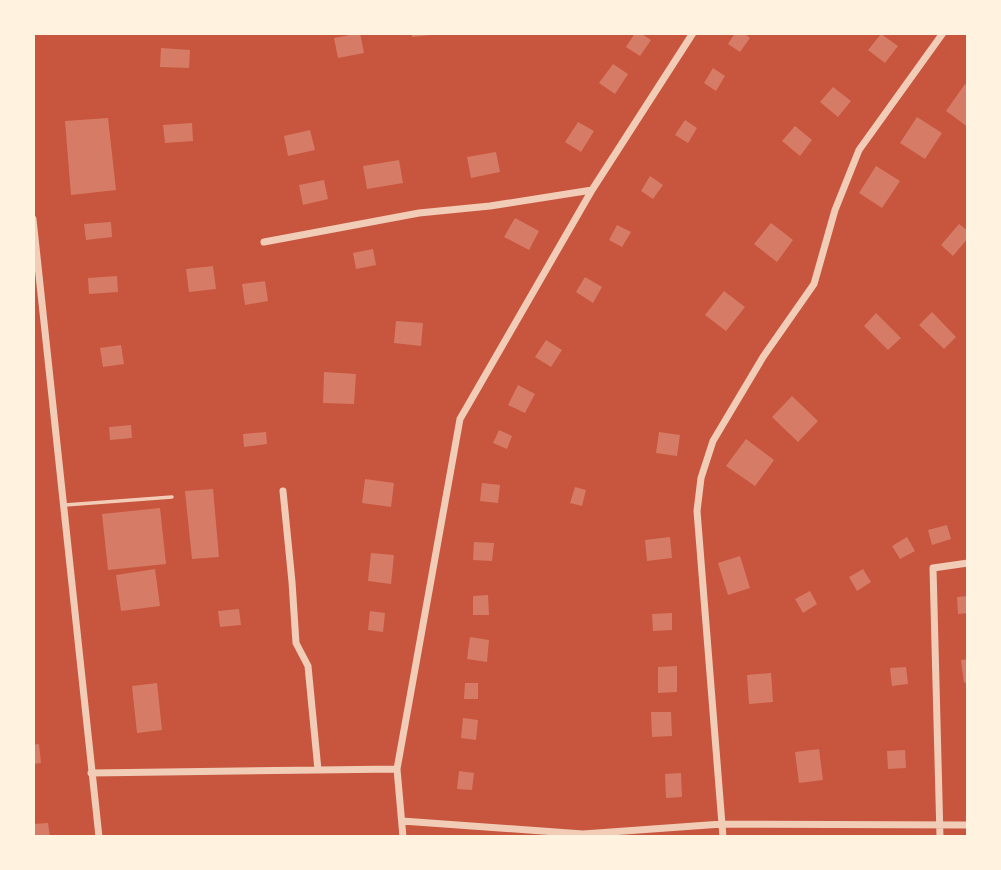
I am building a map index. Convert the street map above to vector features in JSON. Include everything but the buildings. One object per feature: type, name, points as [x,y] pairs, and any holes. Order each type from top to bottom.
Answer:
[{"type":"street","points":[[403,837],[397,769],[460,419],[592,190],[693,33]]},
{"type":"street","points":[[723,837],[697,511],[701,478],[713,441],[762,357],[814,284],[835,210],[859,150],[943,33]]},
{"type":"street","points":[[264,242],[419,214],[592,190]]},
{"type":"street","points":[[33,219],[99,837]]},
{"type":"street","points":[[33,308],[42,307]]},
{"type":"street","points":[[283,491],[296,643],[308,666],[317,770]]},
{"type":"street","points":[[940,837],[933,568],[968,562]]},
{"type":"street","points":[[91,773],[397,769]]},
{"type":"street","points":[[402,821],[583,834],[722,824],[968,825]]},
{"type":"lane","points":[[63,505],[172,497]]}]
